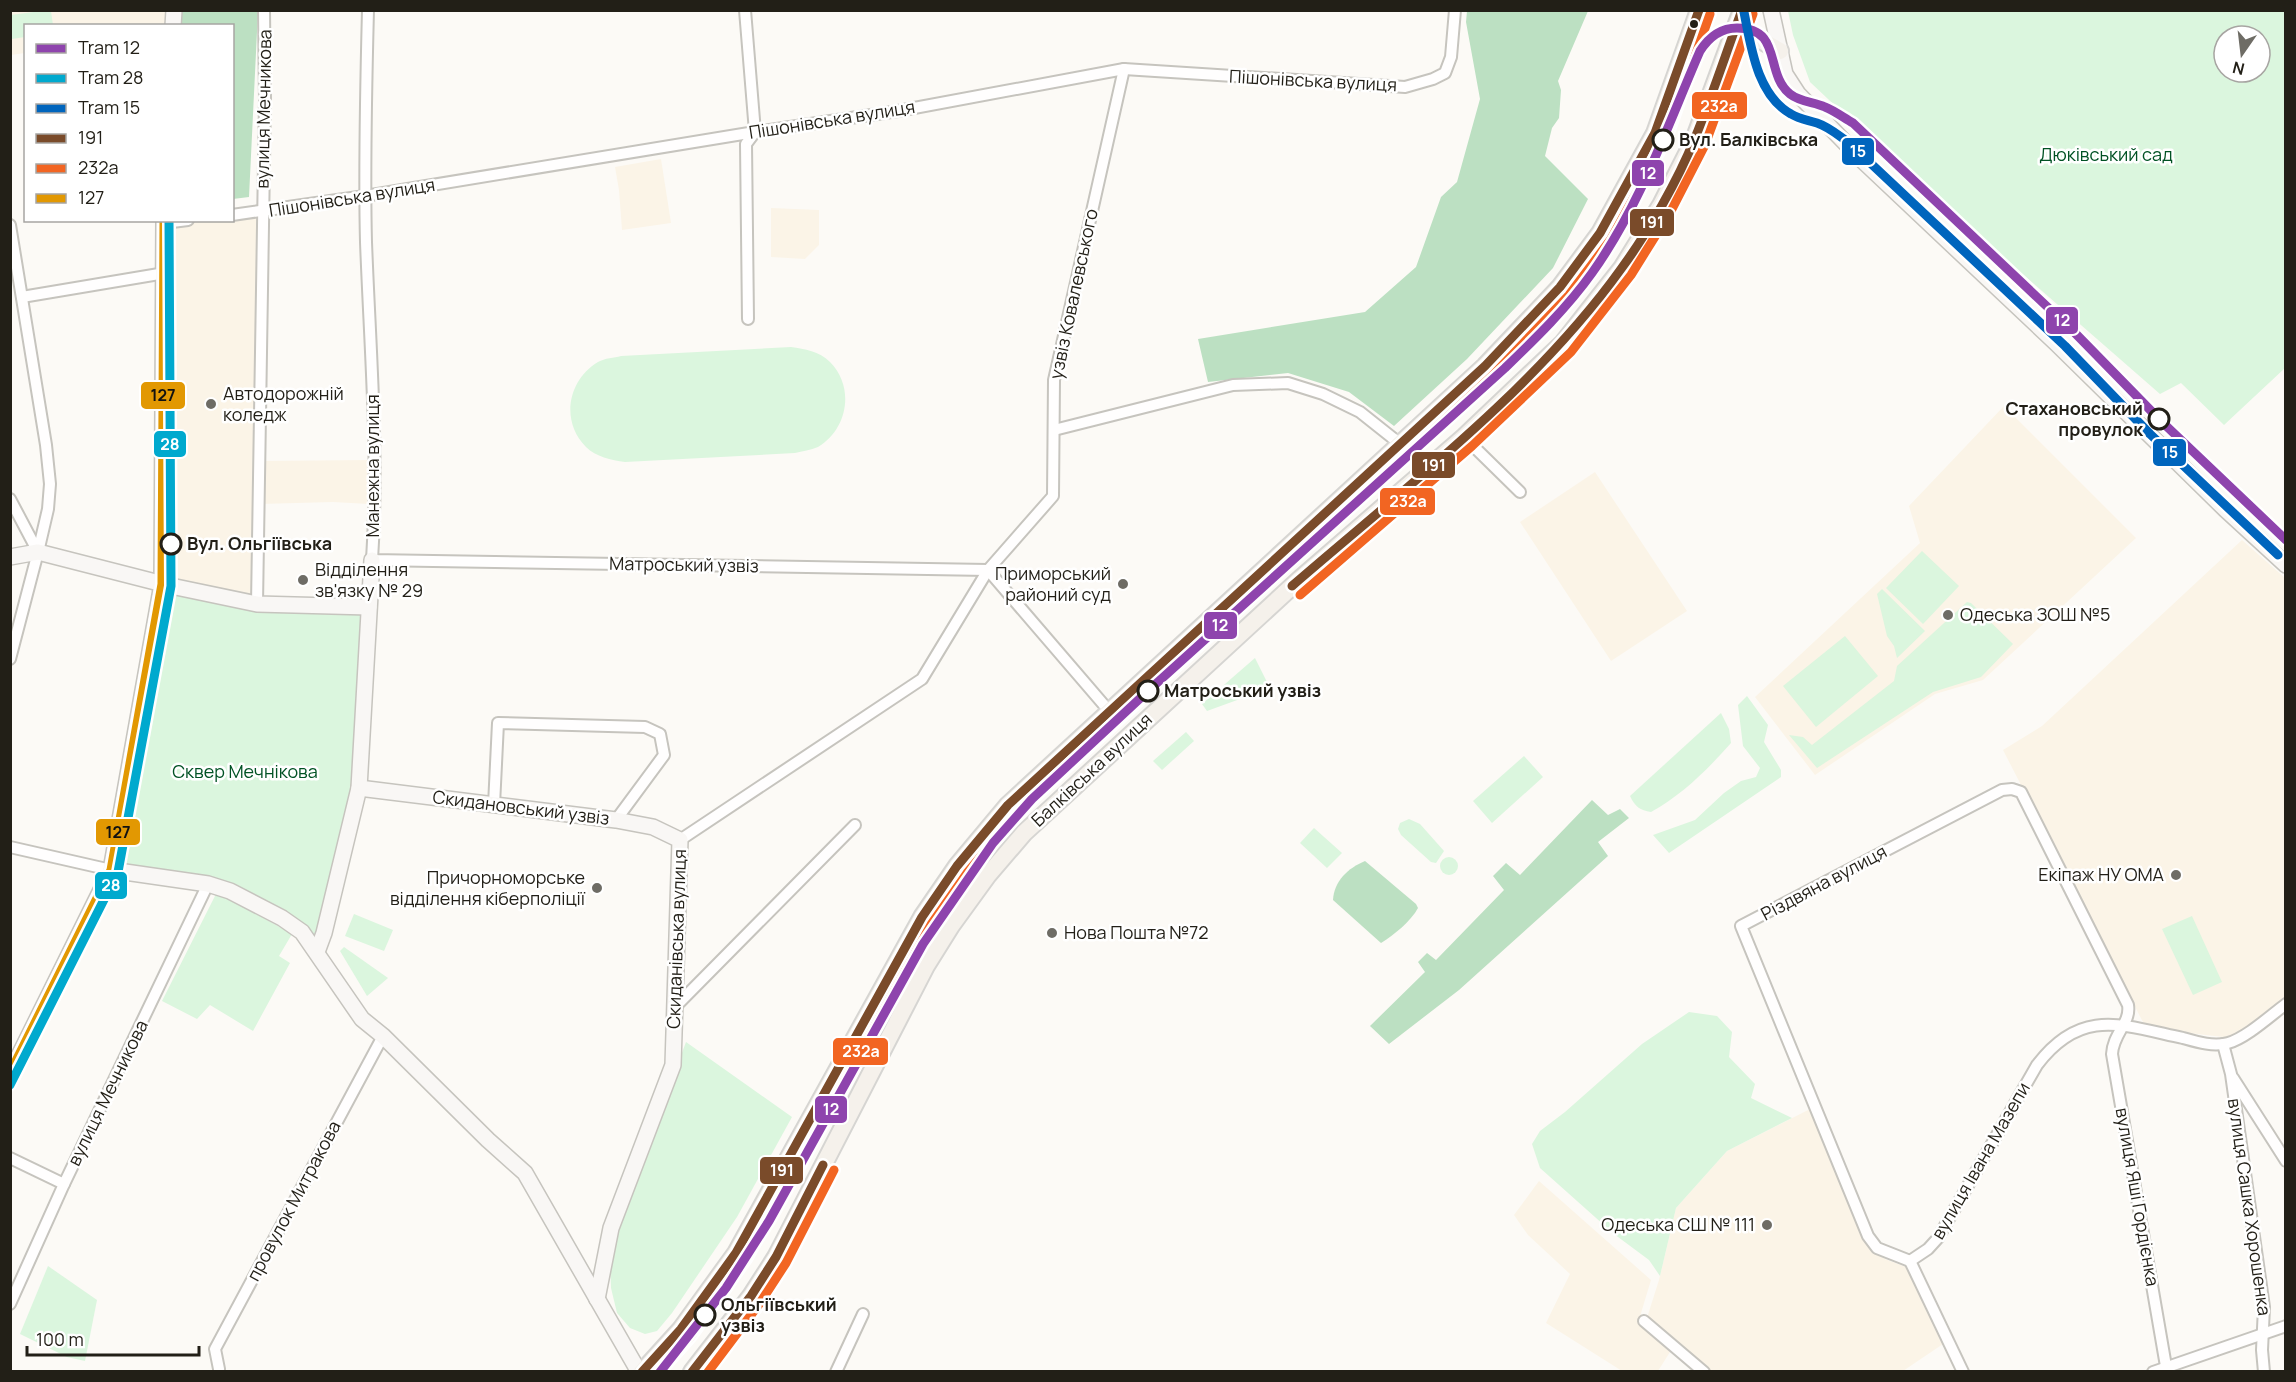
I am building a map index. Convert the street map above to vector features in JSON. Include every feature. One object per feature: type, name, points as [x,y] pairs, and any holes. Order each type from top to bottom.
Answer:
[{"type":"main road","name":"Балківська вулиця","points":[[641,1371],[681,1329],[736,1253],[894,966],[922,917],[957,866],[1008,805],[1485,366],[1560,287],[1600,232],[1655,133],[1700,10]]},
{"type":"main road","name":"Балківська вулиця","points":[[692,1371],[751,1296],[776,1257],[926,966],[988,875],[1024,833],[1083,777],[1300,579],[1464,437],[1563,343],[1622,268],[1661,205],[1694,140],[1742,10]]},
{"type":"main road","points":[[1723,60],[1741,41],[1755,37],[1779,51]]},
{"type":"street","name":"вулиця Мечникова","points":[[257,604],[265,100],[264,10]]},
{"type":"street","name":"Манежна вулиця","points":[[317,952],[324,933],[359,788],[375,512],[373,368],[365,196],[368,10]]},
{"type":"street","points":[[745,10],[755,132],[746,144],[748,319]]},
{"type":"street","name":"Пішонівська вулиця","points":[[234,215],[898,111],[1124,69],[1404,87],[1433,79],[1445,73],[1451,57],[1455,10]]},
{"type":"street","points":[[1770,10],[1785,74],[1792,87],[1861,159],[2056,343],[2286,566]]},
{"type":"street","name":"узвіз Ковалевського","points":[[988,570],[1053,496],[1054,380],[1124,69]]},
{"type":"street","points":[[10,1074],[111,870],[162,584],[164,222]]},
{"type":"street","points":[[10,225],[46,445],[50,484],[48,509],[10,659]]},
{"type":"street","points":[[21,297],[165,273]]},
{"type":"street","points":[[1054,430],[1233,385],[1288,383],[1323,394],[1360,412],[1399,443]]},
{"type":"street","points":[[1464,437],[1520,492]]},
{"type":"street","points":[[10,499],[38,552]]},
{"type":"street","points":[[10,557],[38,552],[162,584],[257,604],[369,607]]},
{"type":"street","name":"Матроський узвіз","points":[[372,560],[988,570]]},
{"type":"street","points":[[988,570],[1110,712]]},
{"type":"street","name":"Скиданівська вулиця","points":[[597,1299],[611,1228],[673,1065],[680,840],[922,679],[988,570]]},
{"type":"street","points":[[494,805],[498,723],[653,729],[660,734],[664,755],[616,820]]},
{"type":"street","name":"Скидановський узвіз","points":[[359,788],[616,820],[653,827],[680,840]]},
{"type":"street","name":"Різдвяна вулиця","points":[[1910,1261],[1877,1248],[1868,1236],[1741,926],[2002,790],[2012,789],[2021,792],[2125,998],[2129,1014],[2123,1025]]},
{"type":"street","points":[[675,1007],[855,825]]},
{"type":"street","points":[[10,847],[111,870],[208,884],[230,891],[282,918],[302,932],[362,1019],[383,1036],[488,1140],[525,1173],[641,1371]]},
{"type":"street","name":"вулиця Мечникова","points":[[10,1304],[64,1184],[208,884]]},
{"type":"street","points":[[2223,1044],[2239,1039],[2286,1004]]},
{"type":"street","name":"вулиця Івана Мазепи","points":[[1910,1261],[1928,1249],[1938,1238],[2037,1065],[2053,1045],[2065,1036],[2083,1028],[2098,1025],[2123,1025],[2202,1043],[2223,1044]]},
{"type":"street","name":"вулиця Яші Гордієнка","points":[[2123,1025],[2114,1038],[2112,1054],[2166,1369]]},
{"type":"street","name":"провулок Митракова","points":[[219,1369],[215,1349],[383,1036]]},
{"type":"street","name":"вулиця Сашка Хорошенка","points":[[2223,1044],[2231,1074],[2264,1307],[2262,1355],[2265,1371]]},
{"type":"street","points":[[2231,1074],[2286,1161]]},
{"type":"street","points":[[10,1158],[64,1184]]},
{"type":"street","points":[[1910,1261],[1963,1371]]},
{"type":"street","points":[[836,1371],[863,1314]]},
{"type":"street","points":[[1644,1321],[1704,1371]]},
{"type":"street","points":[[2153,1371],[2166,1369],[2286,1326]]},
{"type":"shaded area","points":[[10,11],[171,11],[171,24],[24,24],[24,53],[11,55]]},
{"type":"shaded area","points":[[661,159],[671,223],[622,230],[615,167]]},
{"type":"shaded area","points":[[771,208],[819,210],[819,245],[805,259],[771,257]]},
{"type":"shaded area","name":"Автодорожній коледж","points":[[262,212],[256,604],[162,584],[166,224],[234,222],[234,216]]},
{"type":"shaded area","name":"Одеська ЗОШ №5","points":[[2004,406],[2136,538],[1983,680],[1935,694],[1815,775],[1755,697],[1920,543],[1909,506]]},
{"type":"shaded area","points":[[371,460],[369,504],[333,502],[260,504],[260,461]]},
{"type":"shaded area","points":[[1595,472],[1687,611],[1611,661],[1520,522]]},
{"type":"shaded area","name":"Екіпаж НУ ОМА","points":[[2242,540],[2285,578],[2285,1000],[2232,1038],[2146,1028],[2003,750],[2042,726]]},
{"type":"shaded area","name":"Одеська СШ № 111","points":[[1814,1107],[1870,1242],[1885,1259],[1906,1267],[1943,1344],[1903,1371],[1705,1371],[1646,1321],[1659,1280],[1676,1208],[1727,1151]]},
{"type":"shaded area","points":[[1539,1181],[1651,1280],[1638,1323],[1670,1352],[1658,1371],[1622,1371],[1546,1323],[1570,1274],[1528,1235],[1514,1215]]},
{"type":"green space","points":[[51,11],[53,24],[24,24],[24,37],[12,39],[11,15]]},
{"type":"green space","points":[[179,11],[258,11],[249,197],[234,199],[234,24],[179,24]]},
{"type":"green space","points":[[1467,11],[1588,11],[1558,81],[1561,90],[1559,118],[1552,128],[1545,156],[1588,199],[1553,268],[1467,359],[1394,426],[1349,392],[1288,373],[1208,382],[1198,339],[1365,312],[1416,267],[1441,197],[1457,182],[1480,99],[1466,22]]},
{"type":"green space","name":"Дюківський сад","points":[[1788,11],[2285,11],[2285,368],[2224,425],[2181,383],[2160,394],[1901,168],[1810,82],[1793,35]]},
{"type":"green space","points":[[791,347],[812,351],[826,358],[838,372],[843,383],[845,407],[842,419],[836,430],[818,447],[795,453],[625,462],[604,458],[594,453],[578,437],[573,425],[570,413],[574,390],[580,379],[598,362],[621,356]]},
{"type":"green space","points":[[1922,551],[1959,586],[1923,624],[1886,588]]},
{"type":"green space","name":"Сквер Мечнікова","points":[[162,584],[257,604],[369,607],[359,788],[317,952],[307,939],[230,891],[118,872]]},
{"type":"green space","points":[[1882,589],[1925,631],[1897,658],[1894,646],[1887,636],[1877,594]]},
{"type":"green space","points":[[1967,602],[1971,603],[2013,644],[1981,677],[1933,692],[1817,768],[1789,735],[1803,737],[1812,745],[1894,681],[1897,666]]},
{"type":"green space","points":[[1845,636],[1878,676],[1816,727],[1783,686]]},
{"type":"green space","points":[[1255,658],[1268,684],[1251,695],[1207,711],[1202,704]]},
{"type":"green space","points":[[1747,696],[1768,725],[1764,742],[1781,770],[1781,777],[1669,853],[1653,835],[1695,820],[1724,793],[1741,781],[1756,777],[1760,768],[1743,746],[1738,705]]},
{"type":"green space","points":[[1721,713],[1729,729],[1731,743],[1722,753],[1694,781],[1651,812],[1636,805],[1630,796]]},
{"type":"green space","points":[[1186,732],[1194,741],[1162,770],[1153,761]]},
{"type":"green space","points":[[1524,756],[1543,777],[1492,823],[1473,801]]},
{"type":"green space","points":[[1592,800],[1608,815],[1620,809],[1629,818],[1598,842],[1608,856],[1459,990],[1389,1044],[1370,1026],[1425,972],[1418,962],[1427,953],[1436,960],[1504,890],[1493,876],[1506,863],[1520,875]]},
{"type":"green space","points":[[1409,819],[1420,824],[1444,851],[1436,863],[1431,862],[1401,835],[1398,829],[1400,823]]},
{"type":"green space","points":[[1314,828],[1342,853],[1327,868],[1300,843]]},
{"type":"green space","points":[[1445,857],[1453,857],[1458,862],[1456,873],[1445,875],[1440,870],[1440,862]]},
{"type":"green space","points":[[1365,861],[1418,908],[1402,927],[1381,943],[1333,900],[1336,887],[1343,876],[1353,867]]},
{"type":"green space","points":[[217,892],[292,934],[279,956],[290,963],[253,1031],[210,1005],[197,1019],[162,1001]]},
{"type":"green space","points":[[354,914],[393,930],[384,951],[345,936]]},
{"type":"green space","points":[[2192,916],[2222,982],[2193,995],[2162,929]]},
{"type":"green space","points":[[344,947],[388,978],[367,996],[340,951]]},
{"type":"green space","points":[[1689,1012],[1717,1016],[1732,1032],[1729,1057],[1755,1084],[1751,1098],[1792,1118],[1727,1151],[1676,1208],[1660,1276],[1649,1260],[1614,1234],[1540,1168],[1532,1144],[1540,1131],[1642,1044]]},
{"type":"green space","points":[[686,1042],[792,1117],[737,1217],[672,1313],[657,1331],[645,1334],[630,1328],[617,1313],[611,1288],[610,1259],[615,1230]]},
{"type":"green space","points":[[48,1266],[97,1300],[85,1361],[67,1357],[20,1334]]},
{"type":"tram line","name":"15","points":[[1744,12],[1757,69],[1770,95],[1780,106],[1794,116],[1826,127],[1848,142],[2065,346],[2150,434],[2278,555]]},
{"type":"tram line","name":"12","points":[[660,1372],[726,1288],[769,1221],[923,944],[993,843],[1032,799],[1505,368],[1562,311],[1592,273],[1624,221],[1652,165],[1700,51],[1711,38],[1720,32],[1737,28],[1751,30],[1761,35],[1767,43],[1777,75],[1790,94],[1798,99],[1821,105],[1853,123],[2075,333],[2161,421],[2286,540]]},
{"type":"tram line","name":"28","points":[[10,1085],[118,872],[171,586],[169,222]]},
{"type":"transit line","name":"191","points":[[642,1372],[681,1329],[736,1253],[922,917],[957,866],[1008,805],[1485,366],[1560,287],[1600,233],[1655,133],[1699,10]]},
{"type":"transit line","name":"191","points":[[1292,586],[1466,436],[1549,356],[1587,313],[1621,269],[1671,189],[1695,138],[1742,10]]},
{"type":"transit line","name":"232а","points":[[659,1372],[691,1336],[746,1259],[932,923],[967,873],[1017,813],[1493,375],[1569,295],[1611,239],[1666,139],[1710,14]]},
{"type":"transit line","name":"232а","points":[[1300,595],[1472,446],[1571,352],[1631,275],[1671,211],[1705,145],[1753,14]]},
{"type":"transit line","name":"127","points":[[10,1073],[111,870],[162,584],[164,222]]},
{"type":"transit line","name":"191","points":[[692,1372],[751,1296],[776,1257],[823,1165]]},
{"type":"transit line","name":"232а","points":[[708,1372],[760,1303],[786,1263],[834,1170]]},
{"type":"place","name":"Вул. Балківська","points":[[1663,140]]},
{"type":"place","name":"Автодорожній коледж","points":[[211,404]]},
{"type":"place","name":"Стахановський провулок","points":[[2159,419]]},
{"type":"place","name":"Вул. Ольгіївська","points":[[171,544]]},
{"type":"place","name":"Відділення зв'язку № 29","points":[[303,580]]},
{"type":"place","name":"Приморський районий суд","points":[[1123,584]]},
{"type":"place","name":"Одеська ЗОШ №5","points":[[1948,615]]},
{"type":"place","name":"Матроський узвіз","points":[[1148,691]]},
{"type":"place","name":"Екіпаж НУ ОМА","points":[[2176,875]]},
{"type":"place","name":"Причорноморське відділення кіберполіції","points":[[597,888]]},
{"type":"place","name":"Нова Пошта №72","points":[[1052,933]]},
{"type":"place","name":"Одеська СШ № 111","points":[[1767,1225]]},
{"type":"place","name":"Ольгіївський узвіз","points":[[705,1315]]}]
